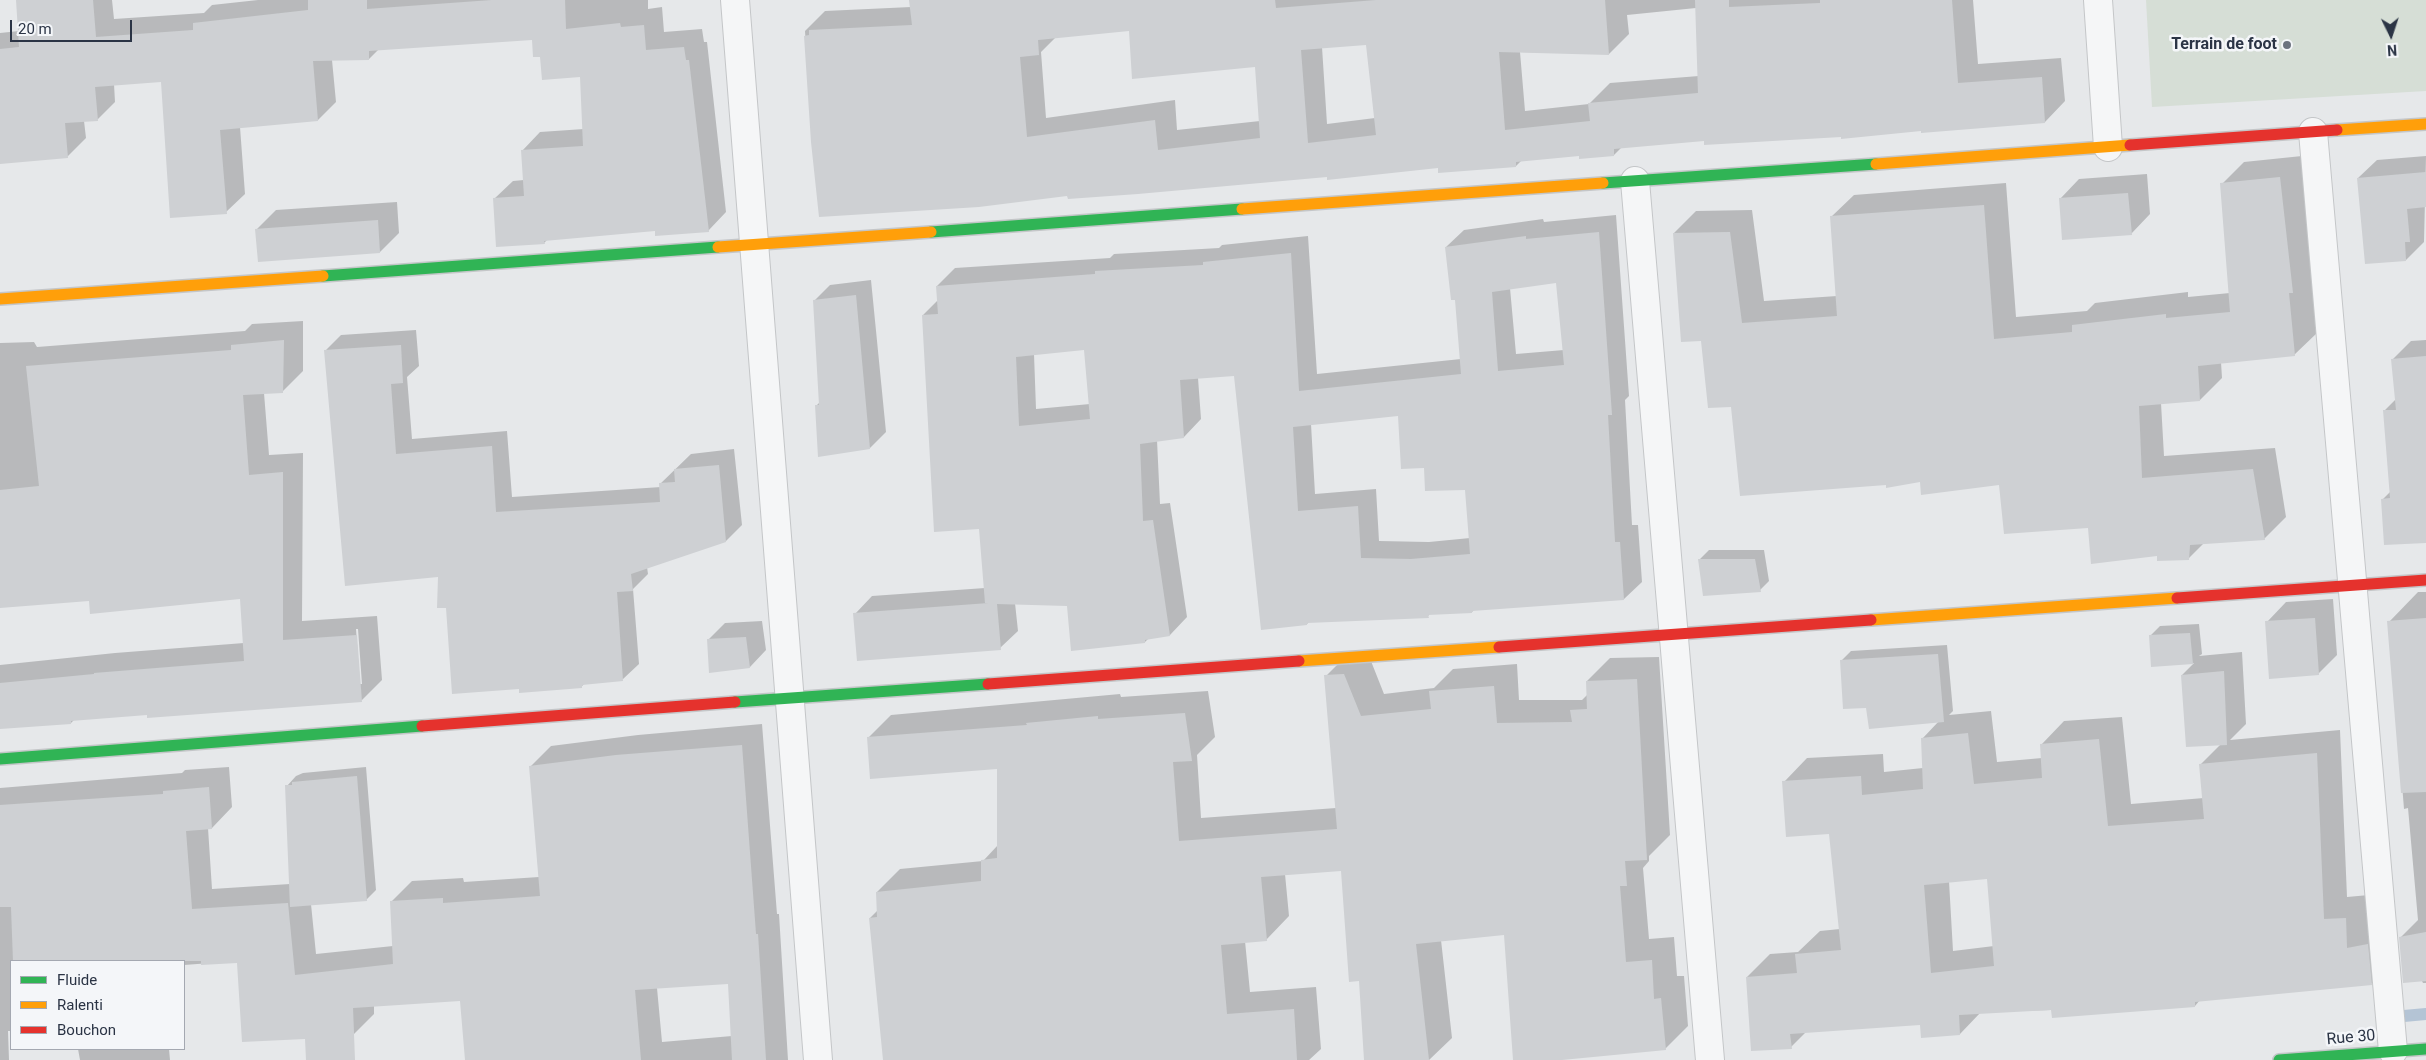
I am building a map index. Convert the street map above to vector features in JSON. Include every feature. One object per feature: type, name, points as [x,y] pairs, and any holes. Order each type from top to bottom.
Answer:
[{"type":"street","points":[[735,0],[818,1060]]},
{"type":"street","points":[[2098,0],[2108,147]]},
{"type":"street","points":[[0,299],[2426,124]]},
{"type":"street","points":[[2313,132],[2393,1051]]},
{"type":"street","points":[[1635,181],[1710,1060]]},
{"type":"street","points":[[0,760],[790,698],[2426,580]]},
{"type":"street","name":"Rue 30","points":[[2279,1060],[2426,1048]]},
{"type":"shaded area","name":"Terrain de foot","points":[[2146,0],[2426,0],[2426,91],[2152,107]]},
{"type":"building","points":[[16,0],[93,0],[96,37],[193,30],[193,23],[308,10],[308,0],[367,0],[367,9],[492,0],[565,0],[566,29],[620,23],[621,27],[644,25],[646,50],[684,47],[686,60],[689,60],[709,232],[655,236],[655,231],[544,241],[545,244],[496,247],[493,198],[524,196],[521,150],[583,146],[580,77],[542,80],[540,57],[533,57],[532,40],[369,51],[369,60],[313,61],[318,121],[220,130],[227,214],[170,218],[161,82],[95,87],[98,121],[65,123],[68,158],[0,164],[0,49],[19,47]]},
{"type":"building","points":[[909,0],[1275,0],[1276,8],[1376,0],[1605,0],[1609,55],[1499,52],[1505,130],[1590,121],[1588,103],[1698,93],[1695,0],[1729,0],[1729,7],[1820,3],[1820,0],[1952,0],[1958,83],[2042,77],[2045,123],[1921,133],[1921,131],[1841,139],[1841,137],[1704,145],[1704,141],[1614,149],[1614,156],[1579,159],[1579,156],[1516,162],[1516,167],[1438,173],[1438,168],[1327,180],[1327,177],[1138,194],[1068,199],[1067,196],[979,207],[819,217],[811,142],[804,36],[809,35],[809,30],[912,25]],"holes":[[[1129,31],[1132,79],[1255,67],[1260,138],[1158,150],[1155,120],[1027,137],[1020,57],[1039,55],[1038,40]],[[1366,45],[1376,135],[1308,143],[1301,50]]]},
{"type":"building","points":[[2426,172],[2426,207],[2407,209],[2410,242],[2405,242],[2406,261],[2365,264],[2357,178]]},
{"type":"building","points":[[2280,177],[2293,293],[2289,293],[2295,356],[2198,366],[2200,401],[2139,406],[2142,478],[2253,469],[2265,540],[2190,545],[2189,560],[2157,561],[2157,556],[2091,564],[2088,528],[2004,534],[1999,485],[1921,495],[1920,482],[1886,488],[1886,485],[1740,496],[1731,407],[1708,408],[1701,341],[1681,342],[1673,233],[1730,232],[1742,323],[1837,316],[1830,216],[1984,205],[1994,339],[2072,332],[2072,325],[2166,314],[2166,318],[2230,312],[2220,183]]},
{"type":"building","points":[[2128,193],[2132,235],[2062,240],[2059,198]]},
{"type":"building","points":[[378,220],[380,253],[258,262],[255,229]]},
{"type":"building","points":[[1599,232],[1612,415],[1608,415],[1615,542],[1620,542],[1624,600],[1428,615],[1429,618],[1307,623],[1307,625],[1261,630],[1234,376],[1180,380],[1184,438],[1140,444],[1143,521],[1153,520],[1170,636],[1145,640],[1145,643],[1071,651],[1067,606],[997,604],[1001,650],[857,661],[853,613],[989,603],[985,603],[979,529],[934,532],[922,315],[938,314],[936,286],[1095,274],[1095,271],[1203,265],[1203,262],[1291,253],[1299,391],[1461,374],[1455,300],[1451,300],[1445,247],[1526,236],[1526,239]],"holes":[[[1556,283],[1564,365],[1498,371],[1492,292]],[[1084,350],[1090,419],[1019,426],[1016,357]],[[1398,416],[1401,469],[1424,468],[1425,491],[1465,490],[1470,554],[1411,559],[1361,558],[1358,506],[1298,511],[1293,427]]]},
{"type":"building","points":[[856,295],[870,449],[818,457],[815,405],[819,405],[813,300]]},
{"type":"building","points":[[284,340],[283,393],[243,395],[249,475],[283,472],[283,640],[357,635],[362,702],[147,718],[147,715],[71,721],[71,724],[0,729],[0,683],[94,673],[244,661],[240,599],[90,614],[89,601],[0,608],[0,490],[39,486],[26,366],[231,350],[231,345]]},
{"type":"building","points":[[401,345],[403,383],[391,384],[396,454],[492,446],[496,512],[660,502],[659,483],[675,482],[674,469],[719,465],[726,542],[631,574],[633,591],[617,592],[623,681],[582,685],[582,688],[519,693],[519,689],[452,694],[446,608],[437,608],[438,577],[345,586],[324,350]]},
{"type":"building","points":[[2426,356],[2426,543],[2384,545],[2381,499],[2390,498],[2383,410],[2396,410],[2391,359]]},
{"type":"building","points":[[1698,559],[1755,559],[1761,592],[1703,596]]},
{"type":"building","points":[[2315,618],[2319,675],[2269,679],[2265,621]]},
{"type":"building","points":[[2426,618],[2426,792],[2401,793],[2387,621]]},
{"type":"building","points":[[2190,633],[2193,664],[2151,667],[2149,635]]},
{"type":"building","points":[[746,637],[750,668],[709,673],[707,639]]},
{"type":"building","points":[[1938,654],[1944,722],[1869,729],[1866,708],[1843,709],[1840,660]]},
{"type":"building","points":[[2224,671],[2227,745],[2186,747],[2181,675]]},
{"type":"building","points":[[1344,674],[1361,716],[1431,709],[1429,691],[1494,686],[1497,723],[1572,722],[1570,710],[1587,709],[1586,681],[1637,679],[1647,860],[1625,861],[1627,886],[1620,886],[1626,962],[1652,960],[1654,999],[1661,998],[1666,1050],[1562,1060],[1513,1060],[1504,935],[1416,944],[1429,1060],[1364,1060],[1359,981],[1349,982],[1341,871],[1261,877],[1267,941],[1221,945],[1227,1014],[1294,1009],[1297,1060],[883,1060],[869,918],[877,917],[876,892],[981,881],[981,860],[997,858],[997,769],[870,779],[867,737],[1027,725],[1026,723],[1098,716],[1098,719],[1185,713],[1192,761],[1173,762],[1179,841],[1337,829],[1324,675]]},
{"type":"building","points":[[1968,733],[1974,784],[2042,778],[2040,744],[2099,739],[2108,826],[2204,819],[2199,764],[2317,753],[2324,919],[2346,918],[2347,948],[2368,944],[2372,985],[2195,1002],[2195,1007],[2052,1018],[2051,1010],[1959,1015],[1960,1035],[1921,1038],[1920,1025],[1790,1034],[1792,1049],[1751,1051],[1746,977],[1797,973],[1795,954],[1841,950],[1829,834],[1786,837],[1782,781],[1861,776],[1862,795],[1923,789],[1921,738]],"holes":[[[1987,879],[1994,966],[1931,973],[1924,885]]]},
{"type":"building","points":[[742,745],[756,934],[758,934],[766,1060],[732,1060],[728,984],[635,990],[641,1060],[465,1060],[460,1001],[353,1008],[355,1060],[306,1060],[305,1039],[242,1042],[237,963],[201,965],[201,961],[185,960],[13,960],[11,907],[0,907],[0,805],[163,794],[163,791],[209,787],[212,829],[186,831],[192,909],[288,903],[295,975],[393,964],[390,901],[443,898],[443,903],[540,896],[529,766],[616,755]]},
{"type":"building","points":[[357,776],[367,901],[290,907],[285,785],[292,785],[292,782]]},
{"type":"building","points":[[2426,932],[2426,981],[2403,983],[2399,937]]},
{"type":"waterway","points":[[2393,1017],[2426,1014]]},
{"type":"traffic: fast","points":[[1603,183],[1876,164]]},
{"type":"traffic: fast","points":[[931,232],[1242,209]]},
{"type":"traffic: fast","points":[[323,276],[718,247]]},
{"type":"traffic: fast","points":[[735,702],[988,684]]},
{"type":"traffic: fast","points":[[0,759],[422,726]]},
{"type":"traffic: fast","points":[[2279,1060],[2426,1049]]},
{"type":"traffic: slow","points":[[2337,130],[2426,124]]},
{"type":"traffic: slow","points":[[1876,164],[2130,145]]},
{"type":"traffic: slow","points":[[1242,209],[1603,183]]},
{"type":"traffic: slow","points":[[718,247],[931,232]]},
{"type":"traffic: slow","points":[[0,299],[323,276]]},
{"type":"traffic: slow","points":[[1871,620],[2177,598]]},
{"type":"traffic: slow","points":[[1299,661],[1499,647]]},
{"type":"traffic: jam","points":[[2130,145],[2337,130]]},
{"type":"traffic: jam","points":[[2177,598],[2426,580]]},
{"type":"traffic: jam","points":[[1499,647],[1871,620]]},
{"type":"traffic: jam","points":[[988,684],[1299,661]]},
{"type":"traffic: jam","points":[[422,726],[735,702]]},
{"type":"place","name":"Terrain de foot","points":[[2287,45]]}]
